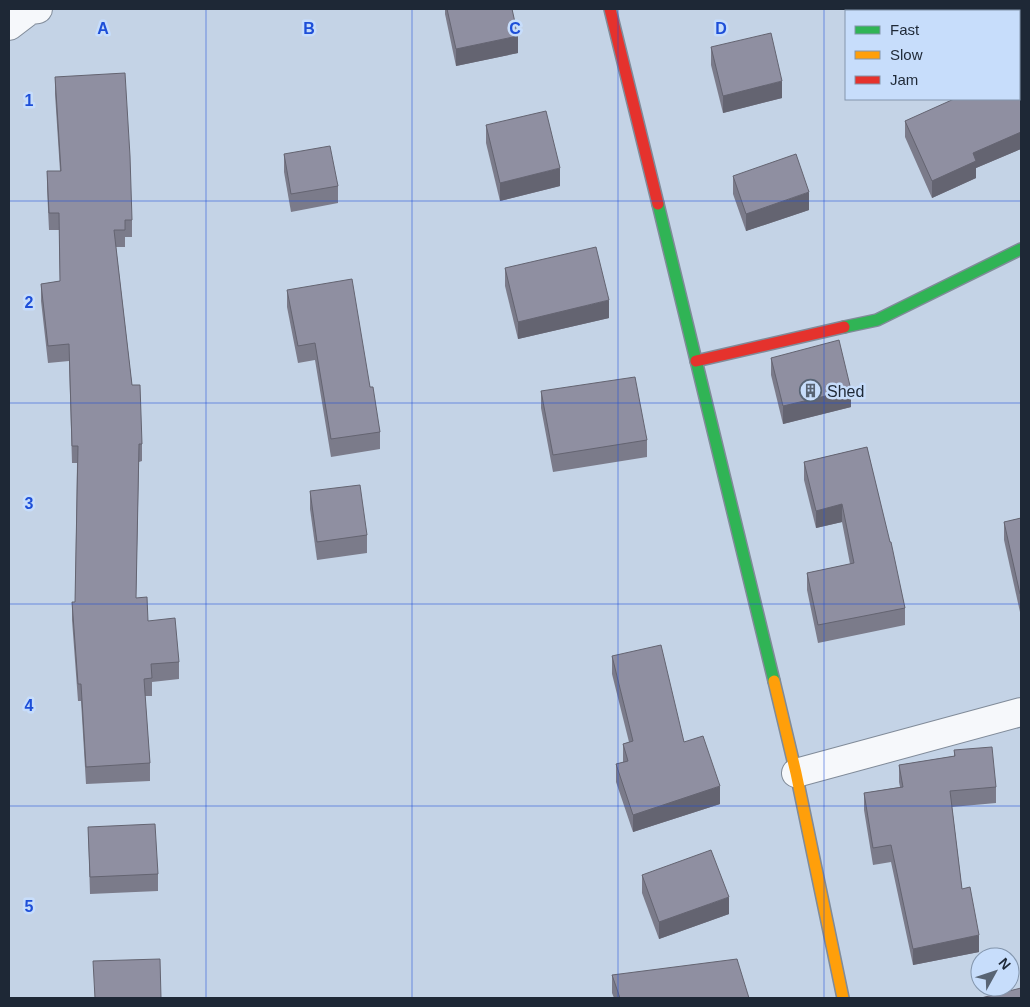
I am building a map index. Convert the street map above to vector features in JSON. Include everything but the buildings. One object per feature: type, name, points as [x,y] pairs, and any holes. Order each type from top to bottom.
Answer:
[{"type":"street","points":[[9,26],[30,10],[38,9]]},
{"type":"street","points":[[610,9],[796,773],[843,998]]},
{"type":"street","points":[[696,361],[878,320],[1021,249]]},
{"type":"street","points":[[796,773],[1021,712]]},
{"type":"traffic: fast","points":[[658,204],[774,681]]},
{"type":"traffic: fast","points":[[844,327],[877,320],[1021,249]]},
{"type":"traffic: slow","points":[[774,681],[796,773],[843,998]]},
{"type":"traffic: jam","points":[[610,9],[658,204]]},
{"type":"traffic: jam","points":[[696,361],[844,327]]},
{"type":"place","name":"Shed","points":[[811,391]]}]
